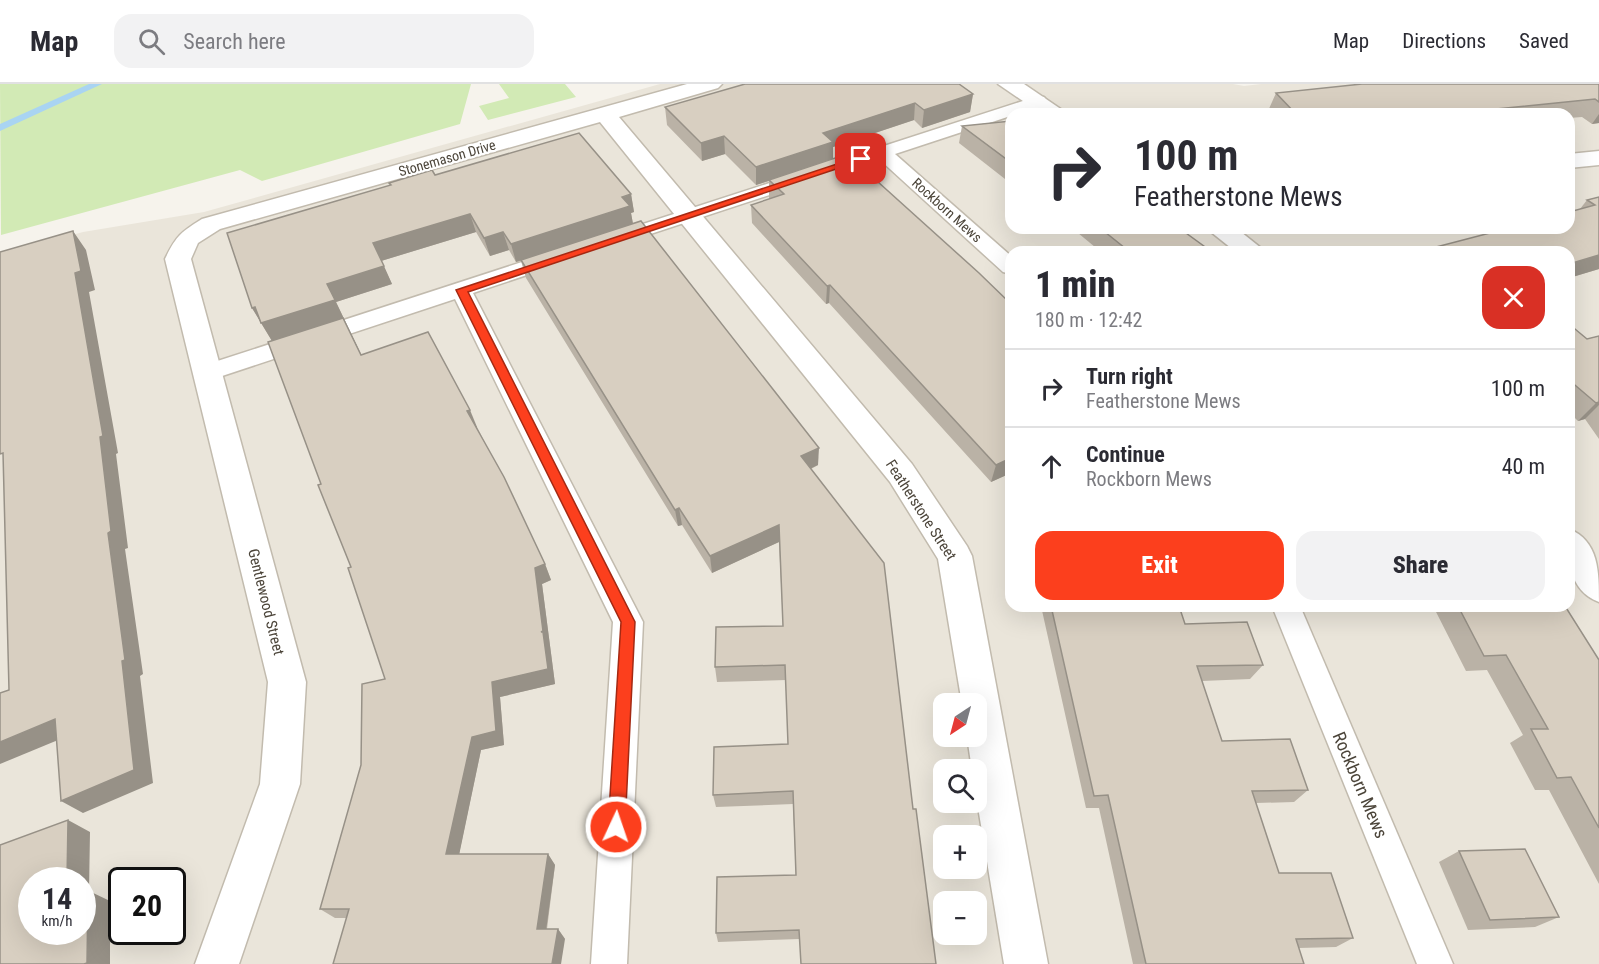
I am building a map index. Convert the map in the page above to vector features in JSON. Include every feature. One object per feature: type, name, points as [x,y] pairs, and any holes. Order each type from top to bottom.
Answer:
[{"type":"street","name":"Stonemason Drive","points":[[187,239],[212,224],[711,84]]},
{"type":"street","points":[[1009,84],[1048,108]]},
{"type":"street","name":"Featherstone Street","points":[[605,114],[690,214],[824,382],[901,473],[955,556],[1026,964]]},
{"type":"street","points":[[1575,160],[1599,158]]},
{"type":"street","points":[[1228,234],[1244,246]]},
{"type":"street","name":"Gentlewood Street","points":[[187,239],[178,259],[287,682],[280,784],[217,964]]},
{"type":"street","points":[[1575,552],[1599,587]]},
{"type":"lane","points":[[1017,108],[1038,101]]},
{"type":"lane","points":[[207,373],[1005,112]]},
{"type":"lane","name":"Rockborn Mews","points":[[883,153],[1005,262]]},
{"type":"lane","points":[[461,290],[628,622],[609,964]]},
{"type":"lane","name":"Rockborn Mews","points":[[1288,612],[1435,964]]},
{"type":"shaded area","points":[[660,84],[1233,84],[1244,86],[1261,84],[1599,84],[1599,964],[0,964],[0,255],[83,232],[204,212]]},
{"type":"green space","points":[[0,84],[471,84],[460,124],[262,181],[240,170],[1,235]]},
{"type":"green space","points":[[499,84],[565,84],[576,97],[488,120],[479,106],[509,98]]},
{"type":"building","points":[[745,84],[959,84],[973,94],[924,110],[915,103],[823,133],[833,142],[756,167],[724,136],[701,143],[665,107]]},
{"type":"building","points":[[1362,84],[1599,84],[1599,102],[1595,99],[1506,108],[1290,108],[1276,93]]},
{"type":"building","points":[[1005,122],[1005,158],[962,126]]},
{"type":"building","points":[[579,133],[631,194],[622,197],[630,206],[511,244],[503,232],[484,238],[470,214],[373,243],[384,266],[327,284],[335,300],[261,323],[255,307],[252,308],[227,233],[391,185],[389,183],[432,170],[435,175]]},
{"type":"building","points":[[847,154],[1005,298],[1005,461],[996,465],[830,285],[827,286],[751,205],[784,194],[769,180]]},
{"type":"building","points":[[1599,197],[1599,255],[1575,262],[1575,246],[1440,246],[1486,234],[1575,234],[1575,210],[1595,205],[1587,200]]},
{"type":"building","points":[[641,221],[819,448],[801,456],[884,563],[913,809],[916,809],[936,964],[801,964],[799,930],[716,933],[717,877],[796,875],[793,791],[713,795],[714,747],[788,744],[785,665],[715,667],[716,627],[783,626],[779,525],[710,556],[679,508],[675,510],[521,260]]},
{"type":"building","points":[[73,231],[81,271],[75,273],[103,436],[100,437],[111,531],[108,533],[125,660],[122,661],[134,770],[61,801],[55,719],[0,742],[0,693],[9,690],[3,453],[0,454],[0,252]]},
{"type":"building","points":[[1108,234],[1187,234],[1204,246],[1122,246]]},
{"type":"building","points":[[343,318],[361,355],[428,332],[470,410],[467,411],[504,477],[545,564],[535,568],[543,631],[541,632],[543,632],[548,669],[492,682],[496,731],[472,737],[446,854],[548,854],[537,929],[558,929],[552,964],[333,964],[349,909],[320,909],[361,765],[362,684],[385,679],[348,568],[351,567],[318,485],[321,484],[268,342]]},
{"type":"building","points":[[1575,329],[1587,339],[1599,336],[1599,402],[1596,403],[1575,385]]},
{"type":"building","points":[[1052,612],[1181,612],[1185,624],[1247,622],[1263,665],[1197,666],[1222,741],[1290,739],[1308,790],[1252,791],[1279,873],[1331,873],[1353,938],[1296,939],[1304,964],[1146,964],[1108,795],[1094,796]]},
{"type":"building","points":[[1461,612],[1569,612],[1599,660],[1599,828],[1571,777],[1557,778],[1531,729],[1548,729],[1506,655],[1484,656]]},
{"type":"building","points":[[68,820],[67,867],[18,867],[18,945],[87,945],[87,963],[0,964],[0,845]]},
{"type":"building","points":[[1525,849],[1559,917],[1490,920],[1459,851]]},
{"type":"waterway","points":[[0,128],[97,84]]},
{"type":"route","points":[[616,827],[628,622],[461,290],[861,159]]}]
